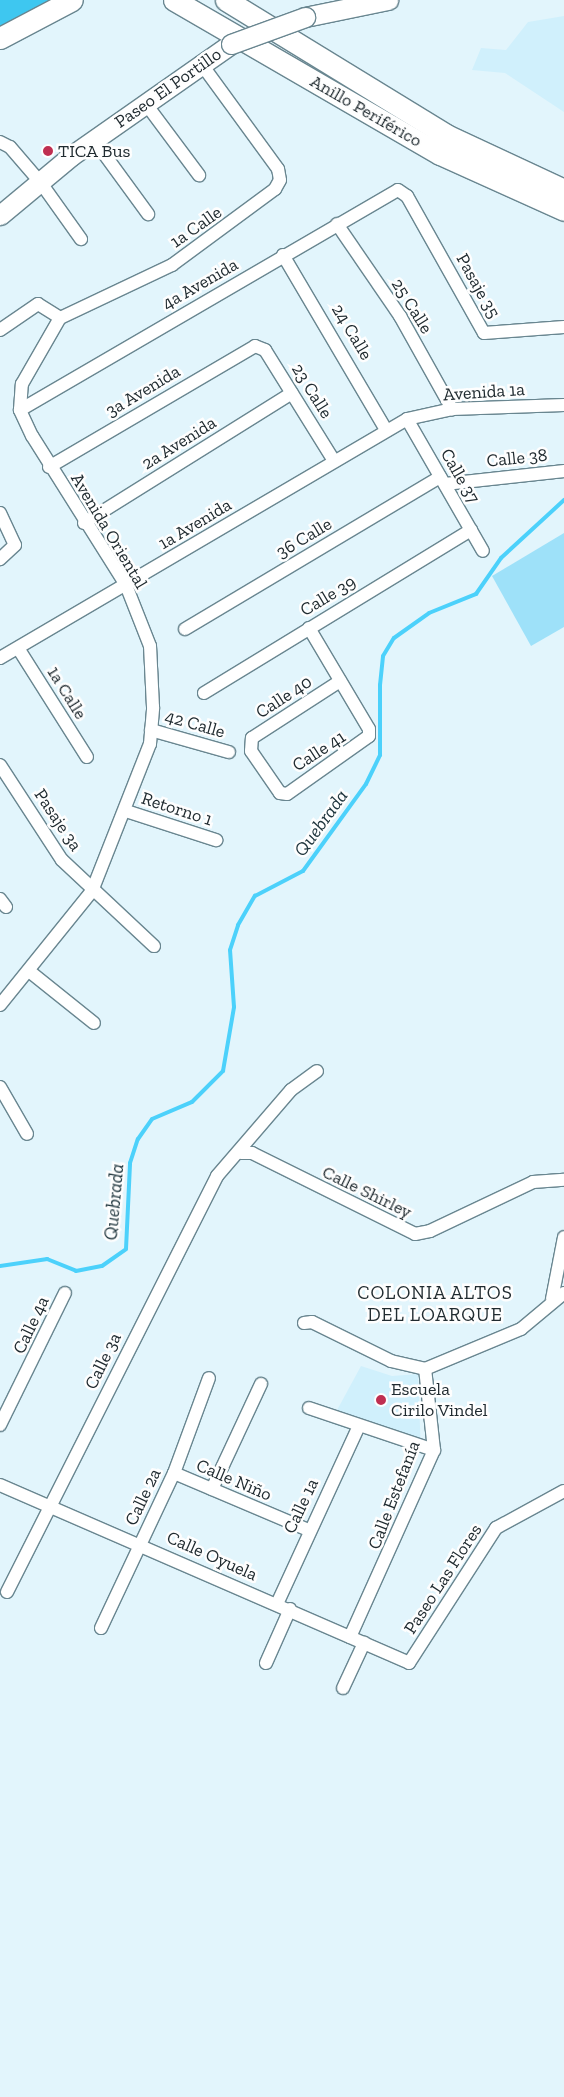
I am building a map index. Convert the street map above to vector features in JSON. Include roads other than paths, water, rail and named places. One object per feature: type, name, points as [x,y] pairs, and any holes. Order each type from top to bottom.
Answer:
[{"type":"highway","points":[[0,38],[72,0]]},
{"type":"highway","points":[[156,0],[204,16]]},
{"type":"highway","name":"Anillo Periférico","points":[[174,0],[440,154],[564,210]]},
{"type":"highway","name":"Anillo Periférico","points":[[226,0],[446,135],[564,190]]},
{"type":"main road","name":"Paseo El Portillo","points":[[0,215],[94,140],[146,104],[200,62],[231,44],[306,17],[388,0]]},
{"type":"street","name":"1a Calle","points":[[60,318],[172,265],[275,190],[280,180],[278,169],[200,62]]},
{"type":"street","points":[[146,104],[199,176]]},
{"type":"street","points":[[94,140],[148,214]]},
{"type":"street","points":[[0,142],[10,147],[41,183],[81,239]]},
{"type":"street","name":"4a Avenida","points":[[20,410],[283,255],[398,190]]},
{"type":"street","name":"Pasaje 35","points":[[398,190],[408,196],[484,333],[564,327]]},
{"type":"street","name":"25 Calle","points":[[337,224],[400,316],[452,409]]},
{"type":"street","name":"24 Calle","points":[[283,255],[386,430]]},
{"type":"street","points":[[0,330],[38,304],[60,318],[28,367],[20,410]]},
{"type":"street","name":"23 Calle","points":[[255,346],[265,350],[334,461]]},
{"type":"street","name":"3a Avenida","points":[[49,467],[255,346]]},
{"type":"street","name":"2a Avenida","points":[[84,523],[292,393]]},
{"type":"street","name":"Avenida 1a","points":[[407,419],[452,409],[564,404]]},
{"type":"street","name":"Avenida Oriental","points":[[0,1005],[92,891],[126,811],[151,730],[150,646],[126,585],[49,467],[20,410]]},
{"type":"street","name":"1a Avenida","points":[[0,658],[407,419]]},
{"type":"street","name":"Calle 37","points":[[407,419],[483,551]]},
{"type":"street","name":"Calle 38","points":[[443,480],[564,471]]},
{"type":"street","name":"36 Calle","points":[[185,629],[443,480]]},
{"type":"street","points":[[0,513],[14,544],[0,559]]},
{"type":"street","name":"Calle 39","points":[[204,694],[471,530]]},
{"type":"street","name":"Calle 41","points":[[249,745],[274,787],[286,794],[366,742],[369,729],[309,628]]},
{"type":"street","name":"1a Calle","points":[[18,648],[87,757]]},
{"type":"street","name":"Calle 40","points":[[249,745],[340,681]]},
{"type":"street","name":"42 Calle","points":[[151,730],[229,752]]},
{"type":"street","name":"Pasaje 3a","points":[[0,765],[62,860],[92,891],[154,946]]},
{"type":"street","name":"Retorno 1","points":[[126,811],[216,840]]},
{"type":"street","points":[[29,971],[94,1022]]},
{"type":"street","name":"Calle 3a","points":[[7,1592],[52,1507],[217,1176],[241,1153],[286,1095],[316,1071]]},
{"type":"street","points":[[0,1087],[27,1134]]},
{"type":"street","name":"Calle Shirley","points":[[241,1153],[252,1153],[415,1234],[430,1231],[533,1182],[564,1180]]},
{"type":"street","points":[[304,1322],[390,1361],[425,1369],[521,1329],[543,1313],[552,1299],[564,1237]]},
{"type":"street","name":"Calle 4a","points":[[0,1425],[65,1293]]},
{"type":"street","points":[[552,1299],[564,1293]]},
{"type":"street","name":"Calle Estefanía","points":[[350,1637],[434,1450],[425,1369]]},
{"type":"street","name":"Calle 2a","points":[[101,1628],[174,1473],[209,1378]]},
{"type":"street","points":[[212,1489],[261,1384]]},
{"type":"street","points":[[309,1408],[434,1450]]},
{"type":"street","name":"Calle 1a","points":[[277,1604],[308,1530],[359,1426]]},
{"type":"street","name":"Calle Niño","points":[[174,1473],[308,1530]]},
{"type":"street","name":"Calle Oyuela","points":[[0,1485],[141,1543],[408,1663]]},
{"type":"street","name":"Paseo Las Flores","points":[[408,1663],[496,1528],[564,1491]]},
{"type":"street","points":[[266,1664],[290,1610]]},
{"type":"street","points":[[343,1688],[364,1643]]},
{"type":"waterway","name":"Quebrada","points":[[0,1266],[47,1259],[76,1271],[102,1266],[126,1249],[130,1163],[138,1139],[152,1119],[192,1102],[223,1071],[234,1007],[230,950],[238,925],[255,896],[303,871],[366,784],[380,755],[380,685],[383,656],[394,638],[429,613],[476,594],[501,558],[564,500]]},
{"type":"place","name":"TICA Bus","points":[[48,151]]},
{"type":"place","name":"Escuela Cirilo Vindel","points":[[381,1400]]},
{"type":"district","name":"COLONIA ALTOS DEL LOARQUE","points":[[435,1304]]}]
